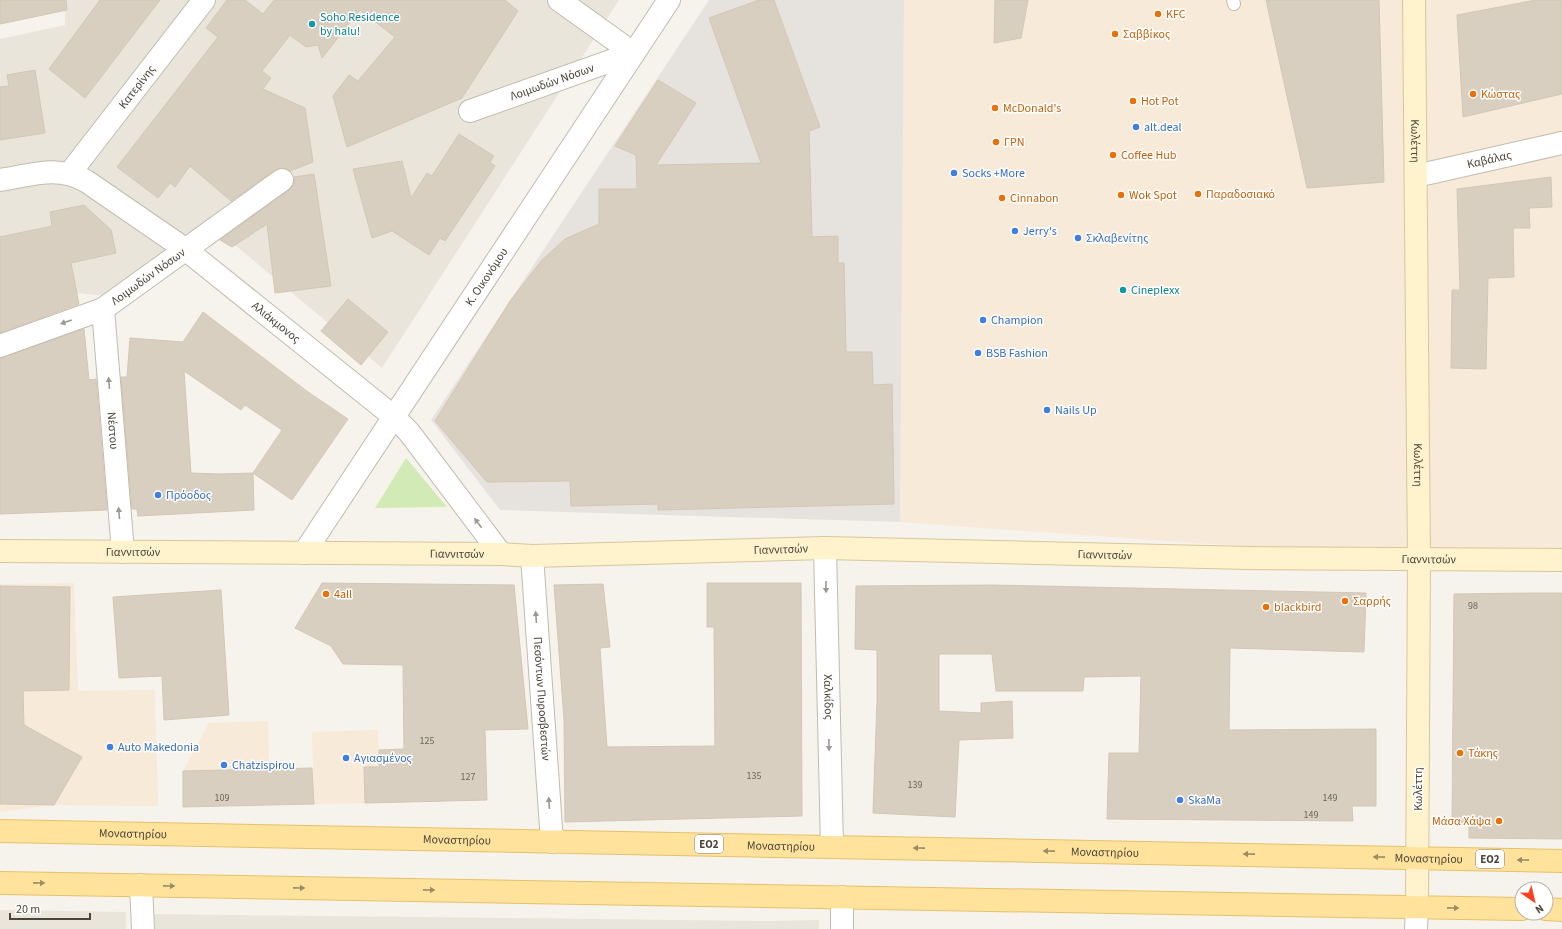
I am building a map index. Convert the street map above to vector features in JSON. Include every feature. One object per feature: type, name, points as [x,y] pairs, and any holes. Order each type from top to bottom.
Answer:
[{"type":"main road","name":"Κωλέττη","points":[[1414,0],[1418,559],[1417,907]]},
{"type":"main road","name":"Γιαννιτσών","points":[[0,551],[502,554],[532,556],[825,548],[1240,558],[1562,560]]},
{"type":"main road","name":"Μοναστηρίου","points":[[0,832],[1418,857],[1562,861]]},
{"type":"main road","points":[[0,883],[1514,909]]},
{"type":"street","name":"Κατερίνης","points":[[70,173],[204,0]]},
{"type":"street","points":[[559,0],[634,53]]},
{"type":"street","name":"Κ. Οικονόμου","points":[[304,553],[668,0]]},
{"type":"street","name":"Λοιμωδών Νόσων","points":[[470,111],[634,53]]},
{"type":"street","name":"Καβάλας","points":[[1416,176],[1562,143]]},
{"type":"street","name":"Αλιάκμονος","points":[[0,180],[51,172],[70,173],[86,181],[185,249],[393,416],[409,432],[502,554]]},
{"type":"street","name":"Λοιμωδών Νόσων","points":[[0,346],[102,309],[282,180]]},
{"type":"street","name":"Νέστου","points":[[102,309],[123,552]]},
{"type":"street","name":"Χαλκίδος","points":[[825,548],[832,847]]},
{"type":"street","name":"Πεσόντων Πυροσβεστών","points":[[532,556],[552,842]]},
{"type":"street","points":[[141,885],[143,929]]},
{"type":"street","points":[[842,897],[842,929]]},
{"type":"street","name":"Κωλέττη","points":[[1416,929],[1417,907]]},
{"type":"shaded area","points":[[65,0],[619,0],[382,368],[223,235],[115,297],[76,293],[0,323],[0,39],[65,25]]},
{"type":"shaded area","points":[[709,0],[904,0],[900,522],[500,510],[431,420]]},
{"type":"shaded area","points":[[904,0],[1562,0],[1562,551],[1419,559],[900,522]]},
{"type":"shaded area","points":[[74,583],[78,691],[155,690],[158,806],[54,805],[0,812],[0,584]]},
{"type":"shaded area","name":"Chatzispirou","points":[[268,721],[269,762],[255,769],[256,805],[183,807],[183,771],[209,723]]},
{"type":"shaded area","name":"Αγιασμένος","points":[[378,730],[380,803],[314,804],[312,732]]},
{"type":"shaded area","points":[[0,910],[126,912],[126,929],[0,929]]},
{"type":"shaded area","points":[[147,914],[768,921],[819,920],[819,929],[147,929]]},
{"type":"green space","points":[[406,458],[447,507],[375,508]]},
{"type":"building","points":[[0,0],[66,0],[67,10],[0,24]]},
{"type":"building","points":[[100,0],[160,0],[85,98],[49,69]]},
{"type":"building","points":[[227,0],[245,0],[263,14],[274,0],[505,0],[518,11],[462,98],[347,147],[333,96],[349,75],[358,81],[395,37],[360,10],[322,58],[318,45],[306,47],[290,35],[262,71],[271,78],[263,89],[305,108],[313,162],[290,171],[281,168],[275,170],[231,201],[190,166],[175,187],[170,183],[158,198],[117,167],[218,37],[206,28]]},
{"type":"building","points":[[759,0],[774,0],[820,127],[809,131],[812,237],[838,236],[838,263],[844,263],[846,352],[872,352],[873,385],[892,384],[894,504],[658,510],[658,504],[571,506],[570,481],[487,482],[435,421],[510,301],[542,260],[565,239],[599,224],[599,189],[637,189],[636,155],[615,146],[658,80],[696,103],[656,165],[761,163],[709,18]]},
{"type":"building","points":[[995,0],[1028,0],[1021,38],[994,43]]},
{"type":"building","points":[[1266,0],[1379,0],[1384,182],[1307,188]]},
{"type":"building","points":[[1536,0],[1562,0],[1562,94],[1463,117],[1457,15]]},
{"type":"building","points":[[35,70],[45,133],[0,140],[0,87],[9,86],[7,75]]},
{"type":"building","points":[[459,134],[494,156],[490,162],[495,166],[445,241],[440,238],[429,255],[392,231],[372,238],[353,169],[402,161],[411,198],[427,173],[432,176]]},
{"type":"building","points":[[314,174],[331,286],[275,293],[267,224],[232,247],[220,240],[289,190],[294,185],[294,177]]},
{"type":"building","points":[[1551,177],[1552,207],[1529,208],[1530,228],[1513,228],[1514,277],[1488,278],[1486,369],[1451,368],[1452,290],[1460,290],[1457,189]]},
{"type":"building","points":[[84,205],[111,230],[116,253],[71,263],[79,304],[0,333],[0,237],[52,226],[50,212]]},
{"type":"building","points":[[348,299],[388,332],[361,365],[321,331]]},
{"type":"building","points":[[203,312],[308,392],[348,419],[292,500],[253,473],[254,510],[138,516],[137,509],[132,509],[121,377],[127,377],[130,338],[183,342]],"holes":[[[184,371],[241,410],[245,405],[282,430],[253,473],[191,473]]]},
{"type":"building","points":[[84,329],[89,380],[96,379],[107,510],[0,514],[0,358]]},
{"type":"building","points":[[322,583],[514,585],[528,729],[485,730],[487,800],[365,803],[364,767],[379,767],[379,750],[404,749],[403,665],[343,664],[331,646],[295,628]]},
{"type":"building","points":[[707,583],[801,583],[802,816],[565,822],[564,720],[554,585],[603,584],[610,647],[600,648],[607,747],[715,746],[714,627],[707,627]]},
{"type":"building","points":[[992,585],[1366,593],[1364,652],[1230,648],[1229,730],[1376,729],[1376,806],[1352,806],[1353,821],[1107,819],[1109,753],[1139,753],[1141,676],[1084,677],[1083,691],[996,691],[992,654],[939,654],[939,711],[981,713],[981,703],[1012,701],[1013,738],[959,740],[955,817],[873,813],[877,702],[877,650],[855,649],[856,586]]},
{"type":"building","points":[[0,586],[70,587],[69,690],[23,691],[24,725],[82,757],[54,805],[0,804]]},
{"type":"building","points":[[221,590],[229,715],[164,720],[162,676],[119,678],[113,597]]},
{"type":"building","points":[[1562,593],[1562,839],[1469,838],[1469,823],[1452,823],[1454,594]]},
{"type":"building","points":[[312,768],[314,804],[183,807],[183,771]]},
{"type":"place","name":"KFC","points":[[1158,14]]},
{"type":"place","name":"Soho Residence by halu!","points":[[312,24]]},
{"type":"place","name":"Σαββίκος","points":[[1115,34]]},
{"type":"place","name":"Κώστας","points":[[1473,94]]},
{"type":"place","name":"Hot Pot","points":[[1133,101]]},
{"type":"place","name":"McDonald's","points":[[995,108]]},
{"type":"place","name":"alt.deal","points":[[1136,127]]},
{"type":"place","name":"ΓΡΝ","points":[[996,142]]},
{"type":"place","name":"Coffee Hub","points":[[1113,155]]},
{"type":"place","name":"Socks +More","points":[[954,173]]},
{"type":"place","name":"Παραδοσιακό","points":[[1198,194]]},
{"type":"place","name":"Wok Spot","points":[[1121,195]]},
{"type":"place","name":"Cinnabon","points":[[1002,198]]},
{"type":"place","name":"Jerry's","points":[[1015,231]]},
{"type":"place","name":"Σκλαβενίτης","points":[[1078,238]]},
{"type":"place","name":"Cineplexx","points":[[1123,290]]},
{"type":"place","name":"Champion","points":[[983,320]]},
{"type":"place","name":"BSB Fashion","points":[[978,353]]},
{"type":"place","name":"Nails Up","points":[[1047,410]]},
{"type":"place","name":"Πρόοδος","points":[[158,495]]},
{"type":"place","name":"4all","points":[[326,594]]},
{"type":"place","name":"Σαρρής","points":[[1345,601]]},
{"type":"place","name":"blackbird","points":[[1266,607]]},
{"type":"place","name":"Auto Makedonia","points":[[110,747]]},
{"type":"place","name":"Τάκης","points":[[1460,753]]},
{"type":"place","name":"Αγιασμένος","points":[[346,758]]},
{"type":"place","name":"Chatzispirou","points":[[224,765]]},
{"type":"place","name":"SkaMa","points":[[1180,800]]},
{"type":"place","name":"Μάσα Χάψα","points":[[1499,821]]}]
